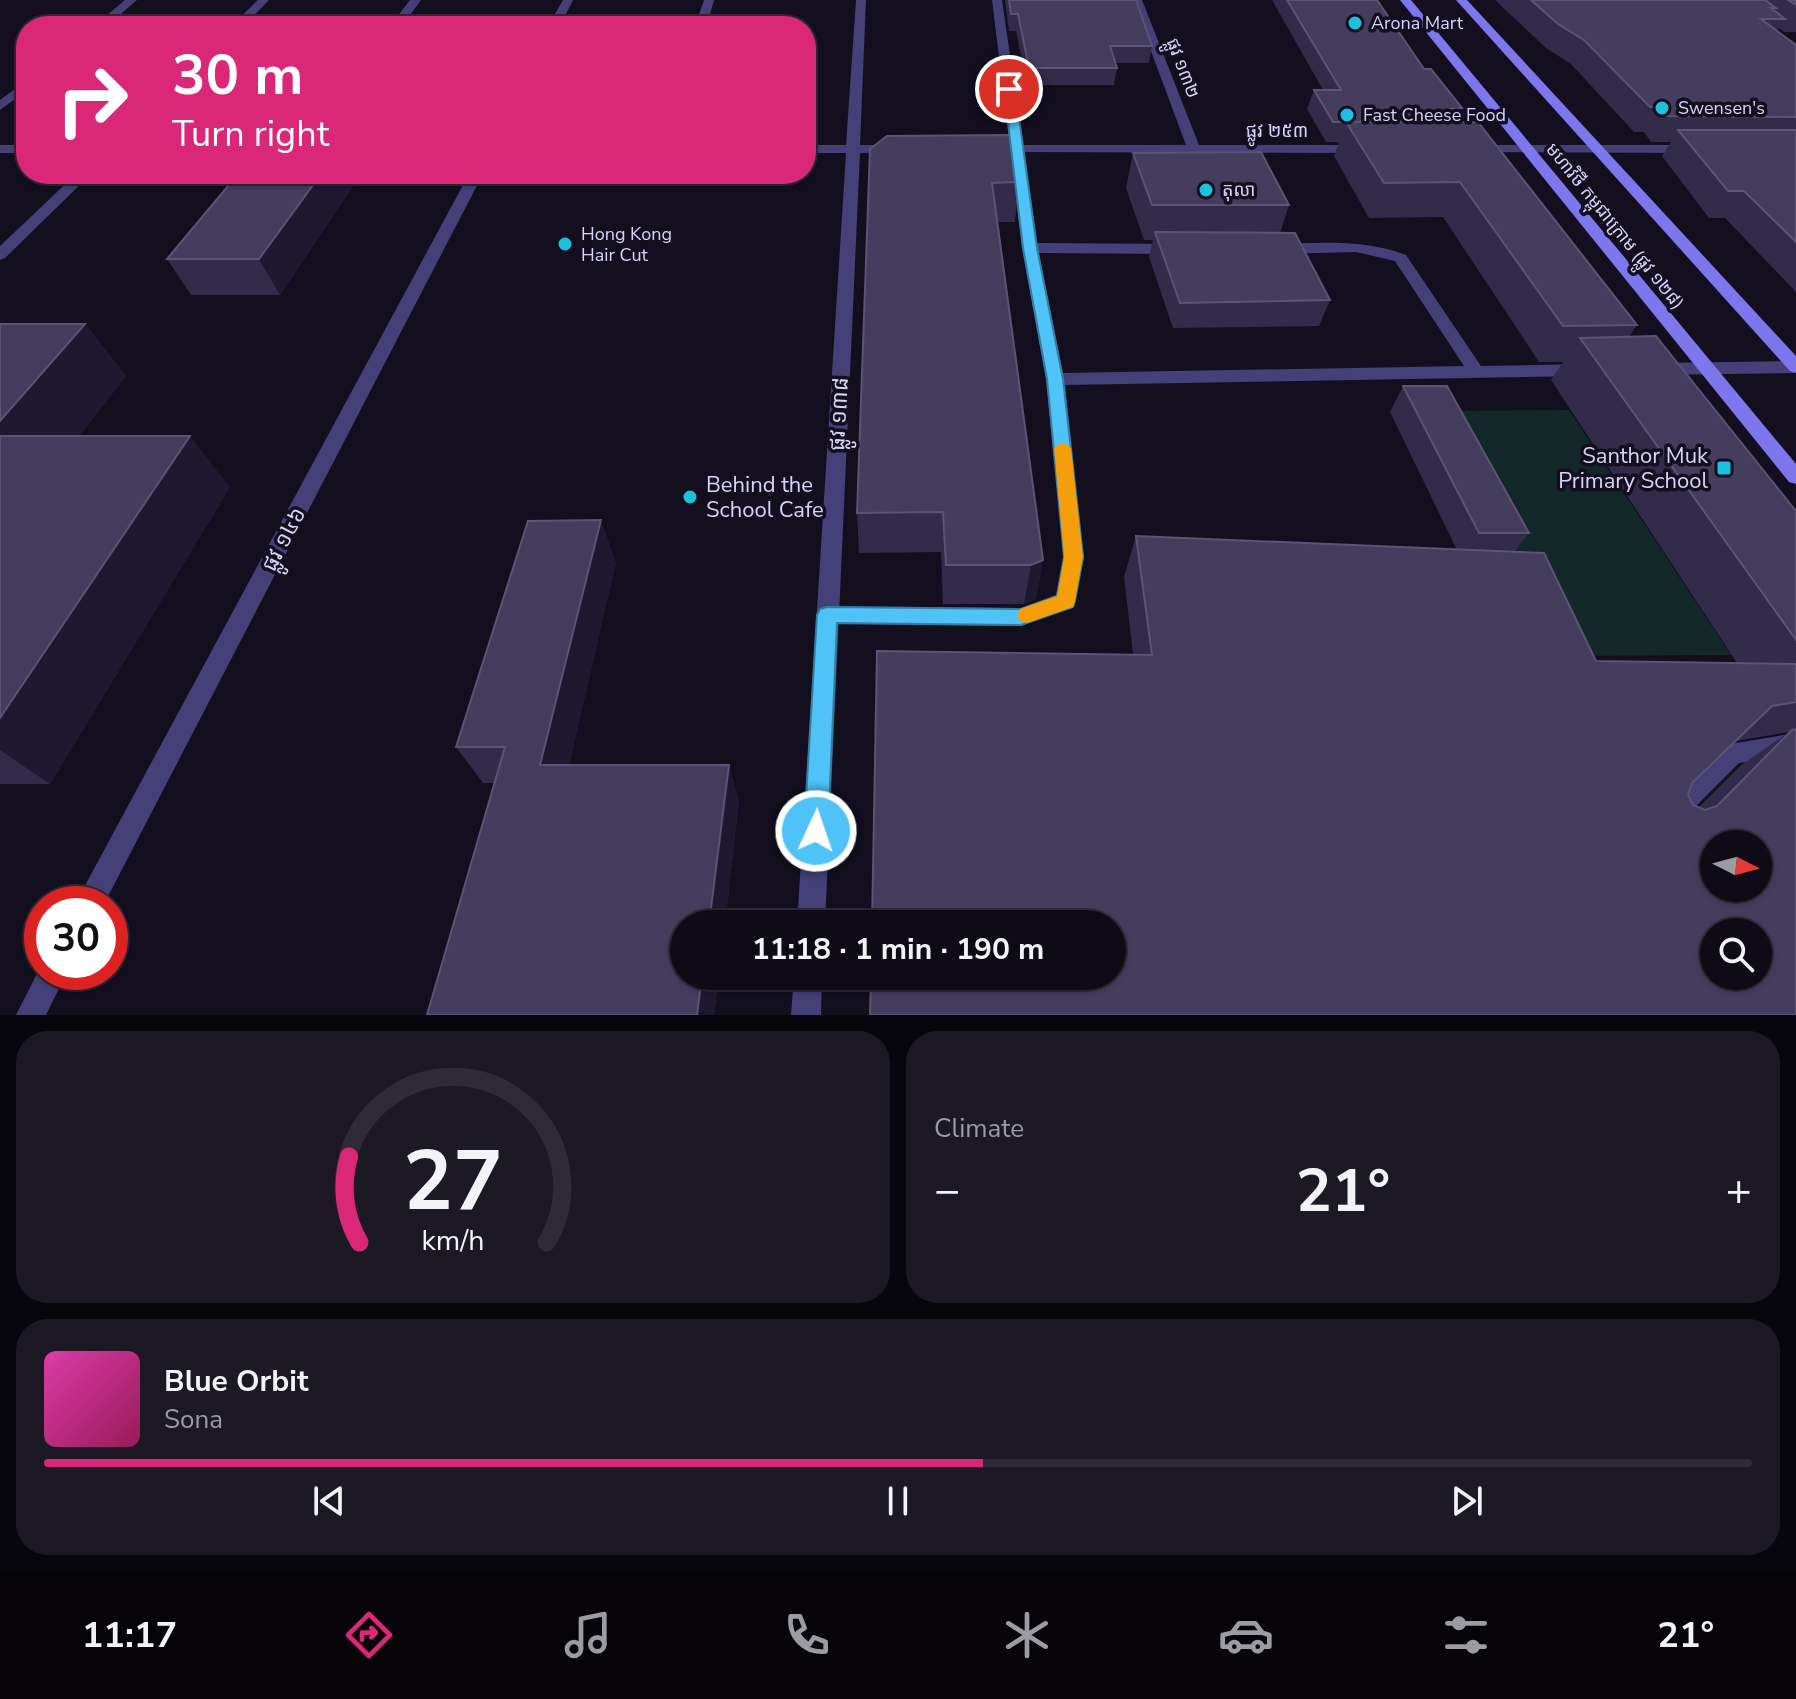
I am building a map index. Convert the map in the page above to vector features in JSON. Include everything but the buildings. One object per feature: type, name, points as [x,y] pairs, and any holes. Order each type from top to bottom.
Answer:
[{"type":"main road","name":"មហាវិថី កម្ពុជាក្រោម (ផ្លូវ ១២៨)","points":[[1405,0],[1796,477]]},
{"type":"main road","name":"មហាវិថី កម្ពុជាក្រោម (ផ្លូវ ១២៨)","points":[[1461,0],[1796,367]]},
{"type":"street","points":[[112,16],[132,0]]},
{"type":"street","points":[[247,16],[264,0]]},
{"type":"street","points":[[404,16],[416,0]]},
{"type":"street","name":"ផ្លូវ ១៣៨","points":[[812,910],[861,0]]},
{"type":"street","points":[[827,615],[1021,617],[1066,601],[1074,557],[1055,379],[1030,248],[997,0]]},
{"type":"street","name":"ផ្លូវ ១៣២","points":[[1137,0],[1194,149]]},
{"type":"street","points":[[0,106],[16,93]]},
{"type":"street","points":[[816,149],[913,149]]},
{"type":"street","name":"ផ្លូវ ២៥៣","points":[[972,149],[1384,149]]},
{"type":"street","points":[[1463,149],[1705,149]]},
{"type":"street","points":[[0,255],[74,184]]},
{"type":"street","name":"ផ្លូវ ១៤៦","points":[[99,886],[471,184]]},
{"type":"street","points":[[1030,248],[1189,249]]},
{"type":"street","points":[[1252,249],[1363,249],[1389,252],[1401,258],[1477,373]]},
{"type":"street","points":[[1632,369],[1796,367]]},
{"type":"street","points":[[1055,379],[1601,370]]},
{"type":"street","points":[[1656,828],[1733,753],[1796,744]]},
{"type":"street","points":[[31,1015],[44,990]]},
{"type":"street","points":[[806,1015],[807,990]]},
{"type":"green space","points":[[1569,410],[1731,655],[1547,656],[1421,411]]},
{"type":"slow traffic","points":[[1027,615],[1066,601],[1074,557],[1063,448]]},
{"type":"place","name":"Arona Mart","points":[[1355,23]]},
{"type":"place","name":"Swensen's","points":[[1662,108]]},
{"type":"place","name":"Fast Cheese Food","points":[[1347,115]]},
{"type":"place","name":"តុលា","points":[[1206,190]]},
{"type":"place","name":"Hong Kong Hair Cut","points":[[565,244]]},
{"type":"place","name":"Santhor Muk Primary School","points":[[1724,468]]},
{"type":"place","name":"Behind the School Cafe","points":[[690,497]]},
{"type":"route","points":[[816,831],[827,615],[1021,617],[1066,601],[1074,557],[1055,379],[1030,248],[1009,89]]}]
